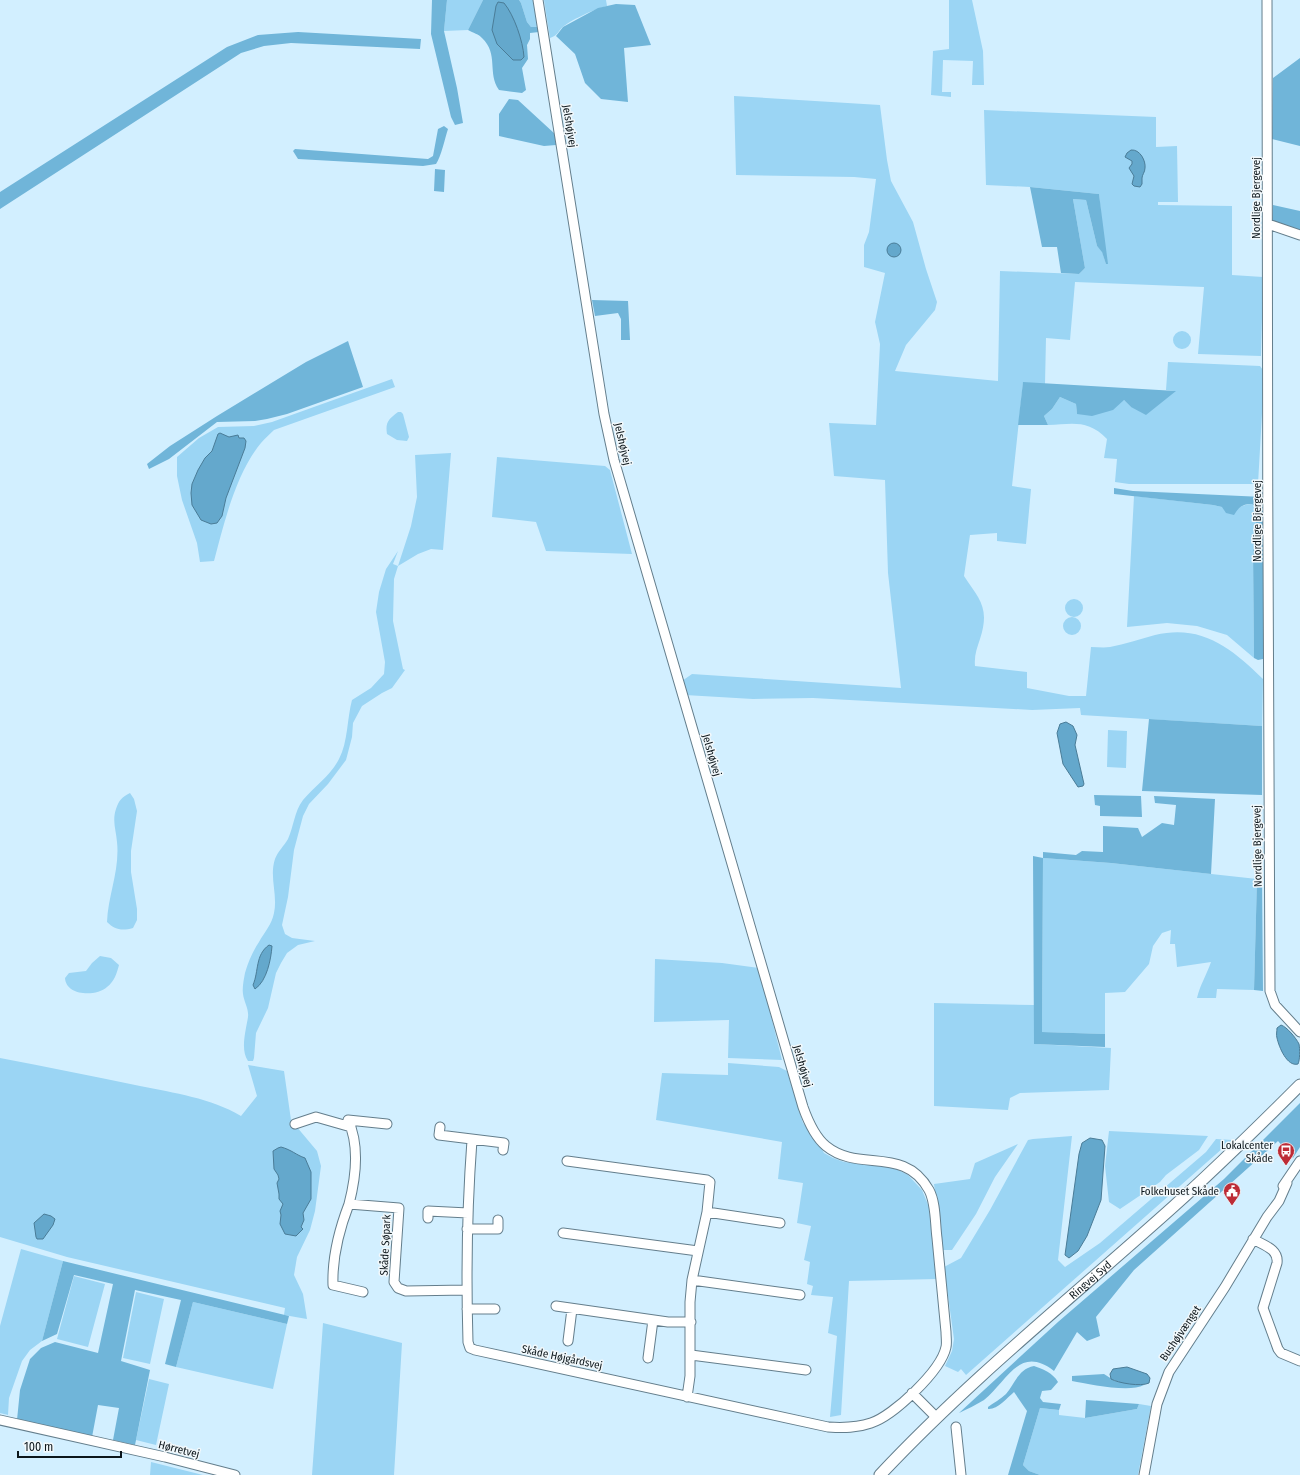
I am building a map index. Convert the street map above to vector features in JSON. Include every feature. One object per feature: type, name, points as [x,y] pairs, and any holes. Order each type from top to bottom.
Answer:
[{"type":"main road","name":"Ringvej Syd","points":[[880,1475],[937,1418],[1057,1307],[1174,1206],[1241,1145],[1300,1085]]},
{"type":"street","name":"Jelshøjvej","points":[[538,0],[604,414],[614,460],[803,1107],[816,1134],[829,1148],[844,1156],[891,1162],[908,1168],[920,1177],[930,1191],[946,1332],[946,1348],[934,1371],[912,1393]]},
{"type":"street","name":"Nordlige Bjergevej","points":[[1267,0],[1269,485],[1268,805],[1270,991],[1275,1005],[1300,1032]]},
{"type":"street","points":[[1268,224],[1300,235]]},
{"type":"street","points":[[294,1124],[316,1117],[351,1127]]},
{"type":"street","points":[[364,1292],[333,1285],[332,1269],[336,1242],[349,1204],[355,1170],[355,1146],[348,1120],[387,1124]]},
{"type":"street","points":[[440,1128],[439,1135],[504,1143],[503,1150]]},
{"type":"street","name":"Skåde Højgårdsvej","points":[[472,1140],[467,1228],[466,1290],[468,1342],[470,1348],[828,1427],[849,1428],[872,1423],[887,1416],[912,1393]]},
{"type":"street","points":[[567,1161],[707,1180],[710,1182],[711,1187],[707,1212],[692,1280],[690,1302],[691,1355],[687,1397]]},
{"type":"street","name":"Bushøjvænget","points":[[1144,1475],[1155,1410],[1164,1381],[1180,1352],[1225,1287],[1267,1216],[1272,1201],[1287,1183],[1300,1161]]},
{"type":"street","name":"Skåde Søpark","points":[[349,1204],[399,1208],[394,1282],[398,1288],[406,1291],[466,1290]]},
{"type":"street","points":[[428,1218],[428,1211],[468,1213]]},
{"type":"street","points":[[707,1212],[780,1223]]},
{"type":"street","points":[[467,1228],[498,1229],[498,1220]]},
{"type":"street","points":[[563,1233],[698,1251]]},
{"type":"street","points":[[1253,1239],[1274,1252],[1278,1258],[1263,1308],[1278,1349],[1281,1353],[1300,1361]]},
{"type":"street","points":[[692,1280],[800,1295]]},
{"type":"street","points":[[556,1306],[668,1322],[691,1322]]},
{"type":"street","name":"Skåde Højgårdsvej","points":[[568,1341],[572,1308]]},
{"type":"street","points":[[467,1309],[495,1309]]},
{"type":"street","points":[[648,1358],[653,1320]]},
{"type":"street","points":[[691,1355],[806,1370]]},
{"type":"street","points":[[912,1393],[937,1418]]},
{"type":"street","name":"Hørretvej","points":[[0,1420],[165,1457],[235,1475]]},
{"type":"street","points":[[956,1427],[961,1475]]},
{"type":"shaded area","points":[[432,0],[447,0],[444,31],[457,88],[463,123],[455,125],[451,117],[431,34]]},
{"type":"shaded area","points":[[447,0],[483,0],[468,30],[444,31]]},
{"type":"shaded area","points":[[483,0],[519,0],[527,22],[531,27],[538,27],[539,32],[530,33],[530,39],[527,45],[528,59],[522,68],[526,90],[522,93],[499,90],[494,77],[492,57],[487,44],[479,35],[468,30]]},
{"type":"shaded area","points":[[519,0],[533,0],[538,27],[531,27],[527,22]]},
{"type":"shaded area","points":[[544,0],[606,0],[607,6],[573,20],[550,38]]},
{"type":"shaded area","points":[[949,0],[972,0],[983,51],[984,85],[972,85],[973,61],[943,60],[942,92],[951,92],[951,97],[931,95],[933,51],[949,49]]},
{"type":"shaded area","points":[[498,2],[504,3],[508,8],[520,36],[524,57],[521,60],[513,60],[497,44],[492,30]]},
{"type":"shaded area","points":[[616,4],[635,5],[651,45],[624,48],[628,102],[601,99],[585,83],[575,54],[556,36],[563,27],[598,8]]},
{"type":"shaded area","points":[[298,32],[421,39],[420,49],[291,43],[264,46],[241,53],[0,209],[0,192],[227,47],[258,35]]},
{"type":"shaded area","points":[[1300,58],[1300,146],[1272,139],[1273,78]]},
{"type":"shaded area","points":[[734,96],[880,105],[891,181],[913,222],[937,302],[935,310],[906,345],[895,371],[998,381],[1000,271],[1079,274],[1085,268],[1073,199],[1086,200],[1097,246],[1102,251],[1106,264],[1099,194],[1030,187],[986,185],[984,110],[1156,117],[1156,147],[1177,146],[1178,202],[1158,202],[1158,205],[1232,206],[1232,275],[1263,277],[1261,356],[1198,354],[1204,287],[1075,282],[1070,340],[1046,338],[1045,384],[1023,383],[1012,486],[1031,489],[1026,544],[997,541],[997,533],[970,535],[964,576],[979,598],[984,612],[983,628],[976,652],[975,666],[1027,672],[1027,688],[1069,696],[1086,696],[1091,647],[1110,647],[1172,632],[1187,633],[1215,641],[1239,658],[1263,679],[1262,726],[1081,715],[1080,708],[1032,710],[813,698],[753,699],[685,695],[682,681],[692,674],[901,688],[888,573],[885,480],[834,476],[829,423],[876,425],[880,344],[875,322],[885,273],[864,267],[864,245],[869,232],[876,179],[854,177],[736,175]]},
{"type":"shaded area","points":[[509,99],[518,100],[555,134],[556,145],[544,146],[499,136],[499,114]]},
{"type":"shaded area","points":[[444,126],[448,129],[436,164],[423,166],[298,159],[293,151],[295,149],[428,159],[433,156],[438,129]]},
{"type":"shaded area","points":[[1131,150],[1140,153],[1145,165],[1142,184],[1140,187],[1132,184],[1134,176],[1129,168],[1132,161],[1125,157]]},
{"type":"shaded area","points":[[435,169],[445,170],[444,192],[434,191]]},
{"type":"shaded area","points":[[1030,187],[1099,194],[1108,264],[1106,264],[1102,252],[1097,246],[1086,200],[1073,199],[1085,268],[1079,274],[1061,273],[1057,247],[1042,247]]},
{"type":"shaded area","points":[[1273,205],[1300,211],[1300,230],[1272,221]]},
{"type":"shaded area","points":[[891,243],[897,243],[901,247],[901,253],[897,257],[891,257],[887,253],[887,247]]},
{"type":"shaded area","points":[[592,300],[628,301],[630,340],[621,340],[621,319],[618,313],[595,316]]},
{"type":"shaded area","points":[[1182,331],[1188,334],[1191,340],[1188,346],[1182,349],[1176,346],[1173,340],[1176,334]]},
{"type":"shaded area","points":[[348,341],[363,387],[287,414],[267,419],[255,421],[217,422],[169,459],[149,469],[147,464],[170,446],[306,362]]},
{"type":"shaded area","points":[[1168,362],[1260,366],[1263,370],[1258,484],[1129,484],[1115,482],[1117,459],[1104,458],[1107,439],[1100,433],[1093,428],[1079,424],[1048,425],[1044,416],[1052,409],[1060,397],[1076,404],[1077,414],[1124,400],[1131,407],[1175,391],[1166,390]]},
{"type":"shaded area","points":[[392,379],[395,387],[274,430],[252,455],[238,484],[227,515],[214,561],[200,562],[197,543],[182,500],[177,476],[177,457],[199,438],[218,427],[254,426],[272,422]]},
{"type":"shaded area","points":[[1023,382],[1176,391],[1146,415],[1131,407],[1124,400],[1113,410],[1092,416],[1077,414],[1076,404],[1060,397],[1052,409],[1044,416],[1048,425],[1018,425]]},
{"type":"shaded area","points":[[398,412],[403,414],[409,437],[407,441],[397,440],[387,434],[388,421]]},
{"type":"shaded area","points":[[220,433],[229,437],[238,435],[239,438],[244,438],[246,441],[245,448],[226,498],[222,516],[217,523],[211,524],[201,520],[192,505],[191,493],[192,484],[198,470],[205,458],[212,451],[218,434]]},
{"type":"shaded area","points":[[451,453],[443,550],[431,549],[418,554],[398,566],[411,526],[417,497],[415,455]]},
{"type":"shaded area","points":[[497,457],[605,466],[610,470],[632,554],[546,551],[536,522],[492,517]]},
{"type":"shaded area","points":[[1114,488],[1133,491],[1263,497],[1263,659],[1258,660],[1254,658],[1253,551],[1257,508],[1252,504],[1243,505],[1234,515],[1226,513],[1222,507],[1213,505],[1114,494]]},
{"type":"shaded area","points":[[1134,496],[1230,508],[1237,508],[1247,504],[1252,504],[1257,508],[1253,551],[1254,658],[1227,635],[1197,626],[1167,623],[1127,627]]},
{"type":"shaded area","points":[[398,551],[393,564],[398,566],[394,579],[393,621],[403,669],[405,670],[392,688],[362,706],[353,723],[352,737],[346,760],[328,784],[309,804],[303,816],[294,850],[288,897],[282,925],[285,934],[292,938],[315,941],[298,945],[287,953],[281,963],[276,973],[268,1008],[256,1033],[253,1061],[248,1061],[244,1051],[248,1014],[243,994],[243,983],[251,957],[270,925],[273,917],[275,900],[273,866],[275,859],[288,839],[296,814],[303,800],[332,770],[339,759],[346,738],[352,700],[371,688],[384,674],[385,662],[376,612],[379,592],[386,569]]},
{"type":"shaded area","points":[[1074,599],[1080,602],[1083,608],[1080,614],[1074,617],[1068,614],[1065,608],[1068,602]]},
{"type":"shaded area","points":[[1072,617],[1078,620],[1081,626],[1078,632],[1072,635],[1066,632],[1063,626],[1066,620]]},
{"type":"shaded area","points":[[1149,719],[1262,726],[1262,795],[1142,791]]},
{"type":"shaded area","points":[[1066,722],[1073,726],[1077,735],[1075,745],[1084,784],[1083,786],[1078,787],[1063,764],[1057,733],[1060,724]]},
{"type":"shaded area","points":[[1108,730],[1127,731],[1126,768],[1107,767]]},
{"type":"shaded area","points":[[130,793],[134,799],[137,811],[131,851],[131,872],[137,909],[137,920],[133,928],[122,930],[113,927],[107,922],[109,902],[117,863],[117,842],[114,822],[115,813],[117,806],[123,797]]},
{"type":"shaded area","points":[[1094,795],[1141,796],[1142,817],[1100,816],[1100,806],[1095,805]]},
{"type":"shaded area","points":[[1154,796],[1215,799],[1211,874],[1111,863],[1043,858],[1043,852],[1076,855],[1082,851],[1103,852],[1103,826],[1138,828],[1142,837],[1162,823],[1174,825],[1176,805],[1155,803]]},
{"type":"shaded area","points":[[1033,856],[1043,858],[1042,1032],[1105,1034],[1105,1047],[1034,1044]]},
{"type":"shaded area","points":[[1043,858],[1111,863],[1257,879],[1254,990],[1217,989],[1216,998],[1197,998],[1211,962],[1177,967],[1175,944],[1170,944],[1171,930],[1162,933],[1153,946],[1149,964],[1125,992],[1105,993],[1105,1034],[1042,1032]]},
{"type":"shaded area","points":[[1262,877],[1263,991],[1254,990],[1257,879]]},
{"type":"shaded area","points":[[269,945],[272,946],[268,969],[263,981],[255,989],[253,985],[259,958]]},
{"type":"shaded area","points":[[100,956],[111,958],[119,965],[112,983],[102,990],[89,993],[82,993],[70,988],[65,978],[69,973],[86,971]]},
{"type":"shaded area","points":[[655,959],[722,963],[759,968],[782,1060],[728,1058],[729,1020],[654,1022]]},
{"type":"shaded area","points":[[934,1003],[1034,1005],[1035,1044],[1111,1048],[1109,1090],[1020,1093],[1010,1098],[1008,1110],[934,1106]]},
{"type":"shaded area","points":[[1281,1025],[1291,1033],[1299,1044],[1300,1054],[1298,1064],[1290,1062],[1284,1056],[1277,1036],[1277,1028]]},
{"type":"shaded area","points":[[0,1058],[205,1100],[241,1116],[257,1096],[248,1065],[284,1071],[291,1120],[317,1151],[321,1166],[315,1211],[310,1230],[297,1257],[294,1275],[303,1294],[307,1319],[284,1315],[285,1308],[67,1257],[0,1237]]},
{"type":"shaded area","points":[[728,1063],[779,1067],[787,1071],[803,1123],[815,1137],[824,1153],[844,1162],[894,1168],[908,1175],[922,1190],[929,1207],[937,1279],[849,1281],[841,1415],[830,1417],[837,1336],[828,1333],[833,1297],[811,1295],[813,1286],[807,1284],[810,1262],[804,1260],[811,1226],[797,1223],[803,1183],[778,1179],[782,1142],[656,1120],[662,1073],[728,1075]]},
{"type":"shaded area","points":[[1300,1103],[1300,1147],[1293,1158],[1278,1141],[1134,1270],[1096,1317],[1100,1336],[1087,1341],[1077,1332],[1054,1371],[1042,1364],[1032,1362],[1023,1364],[1014,1369],[984,1400],[959,1413],[1058,1322],[1224,1179]]},
{"type":"shaded area","points":[[1109,1131],[1208,1136],[1199,1150],[1166,1175],[1160,1182],[1120,1209],[1109,1202],[1105,1166]]},
{"type":"shaded area","points":[[1072,1136],[1058,1260],[1065,1267],[1100,1243],[1206,1152],[1216,1139],[1232,1140],[966,1375],[961,1369],[958,1372],[945,1366],[952,1351],[954,1339],[944,1267],[961,1258],[990,1210],[1028,1140]]},
{"type":"shaded area","points":[[1090,1138],[1102,1140],[1105,1146],[1101,1200],[1087,1236],[1078,1251],[1069,1258],[1065,1255],[1079,1154],[1082,1143]]},
{"type":"shaded area","points":[[1018,1144],[995,1177],[976,1214],[952,1250],[943,1250],[934,1184],[970,1179],[975,1163]]},
{"type":"shaded area","points":[[281,1147],[305,1158],[311,1172],[311,1199],[303,1213],[304,1220],[301,1227],[303,1229],[296,1236],[285,1234],[280,1224],[280,1211],[283,1204],[279,1199],[277,1183],[279,1179],[274,1169],[273,1151]]},
{"type":"shaded area","points":[[44,1214],[55,1219],[53,1225],[43,1239],[37,1239],[34,1223]]},
{"type":"shaded area","points":[[21,1249],[63,1261],[42,1341],[30,1350],[22,1361],[9,1398],[8,1415],[0,1413],[0,1326]]},
{"type":"shaded area","points":[[63,1261],[289,1316],[287,1324],[193,1302],[176,1367],[165,1364],[181,1300],[135,1290],[121,1361],[150,1370],[135,1445],[113,1440],[119,1408],[98,1405],[92,1437],[17,1420],[20,1390],[30,1359],[41,1348],[55,1342],[98,1353],[113,1284],[74,1275],[57,1334],[42,1341]]},
{"type":"shaded area","points":[[74,1276],[105,1284],[88,1347],[57,1339]]},
{"type":"shaded area","points":[[136,1292],[164,1299],[150,1364],[123,1358]]},
{"type":"shaded area","points":[[193,1302],[287,1324],[273,1389],[176,1367]]},
{"type":"shaded area","points":[[323,1323],[402,1343],[394,1475],[312,1475]]},
{"type":"shaded area","points":[[1034,1366],[1051,1374],[1058,1382],[1051,1390],[1042,1391],[1040,1398],[1043,1402],[1061,1404],[1059,1410],[1040,1408],[1023,1465],[1029,1471],[1040,1475],[1008,1475],[1027,1411],[1014,1392],[995,1408],[988,1409],[988,1407],[1006,1394],[1017,1377],[1024,1370]]},
{"type":"shaded area","points":[[1127,1367],[1147,1374],[1150,1378],[1149,1383],[1141,1385],[1130,1384],[1111,1379],[1110,1374],[1113,1369]]},
{"type":"shaded area","points":[[1104,1374],[1115,1381],[1144,1385],[1119,1388],[1072,1381],[1072,1376]]},
{"type":"shaded area","points":[[149,1379],[169,1384],[156,1445],[136,1440]]},
{"type":"shaded area","points":[[1086,1400],[1139,1404],[1137,1409],[1085,1418]]},
{"type":"shaded area","points":[[1139,1404],[1151,1406],[1138,1475],[1040,1475],[1029,1471],[1023,1465],[1040,1408],[1059,1410],[1059,1415],[1085,1418],[1137,1409]]},
{"type":"shaded area","points":[[151,1462],[203,1475],[150,1475]]},
{"type":"place","name":"Lokalcenter Skåde","points":[[1286,1166]]},
{"type":"place","name":"Folkehuset Skåde","points":[[1232,1206]]}]
